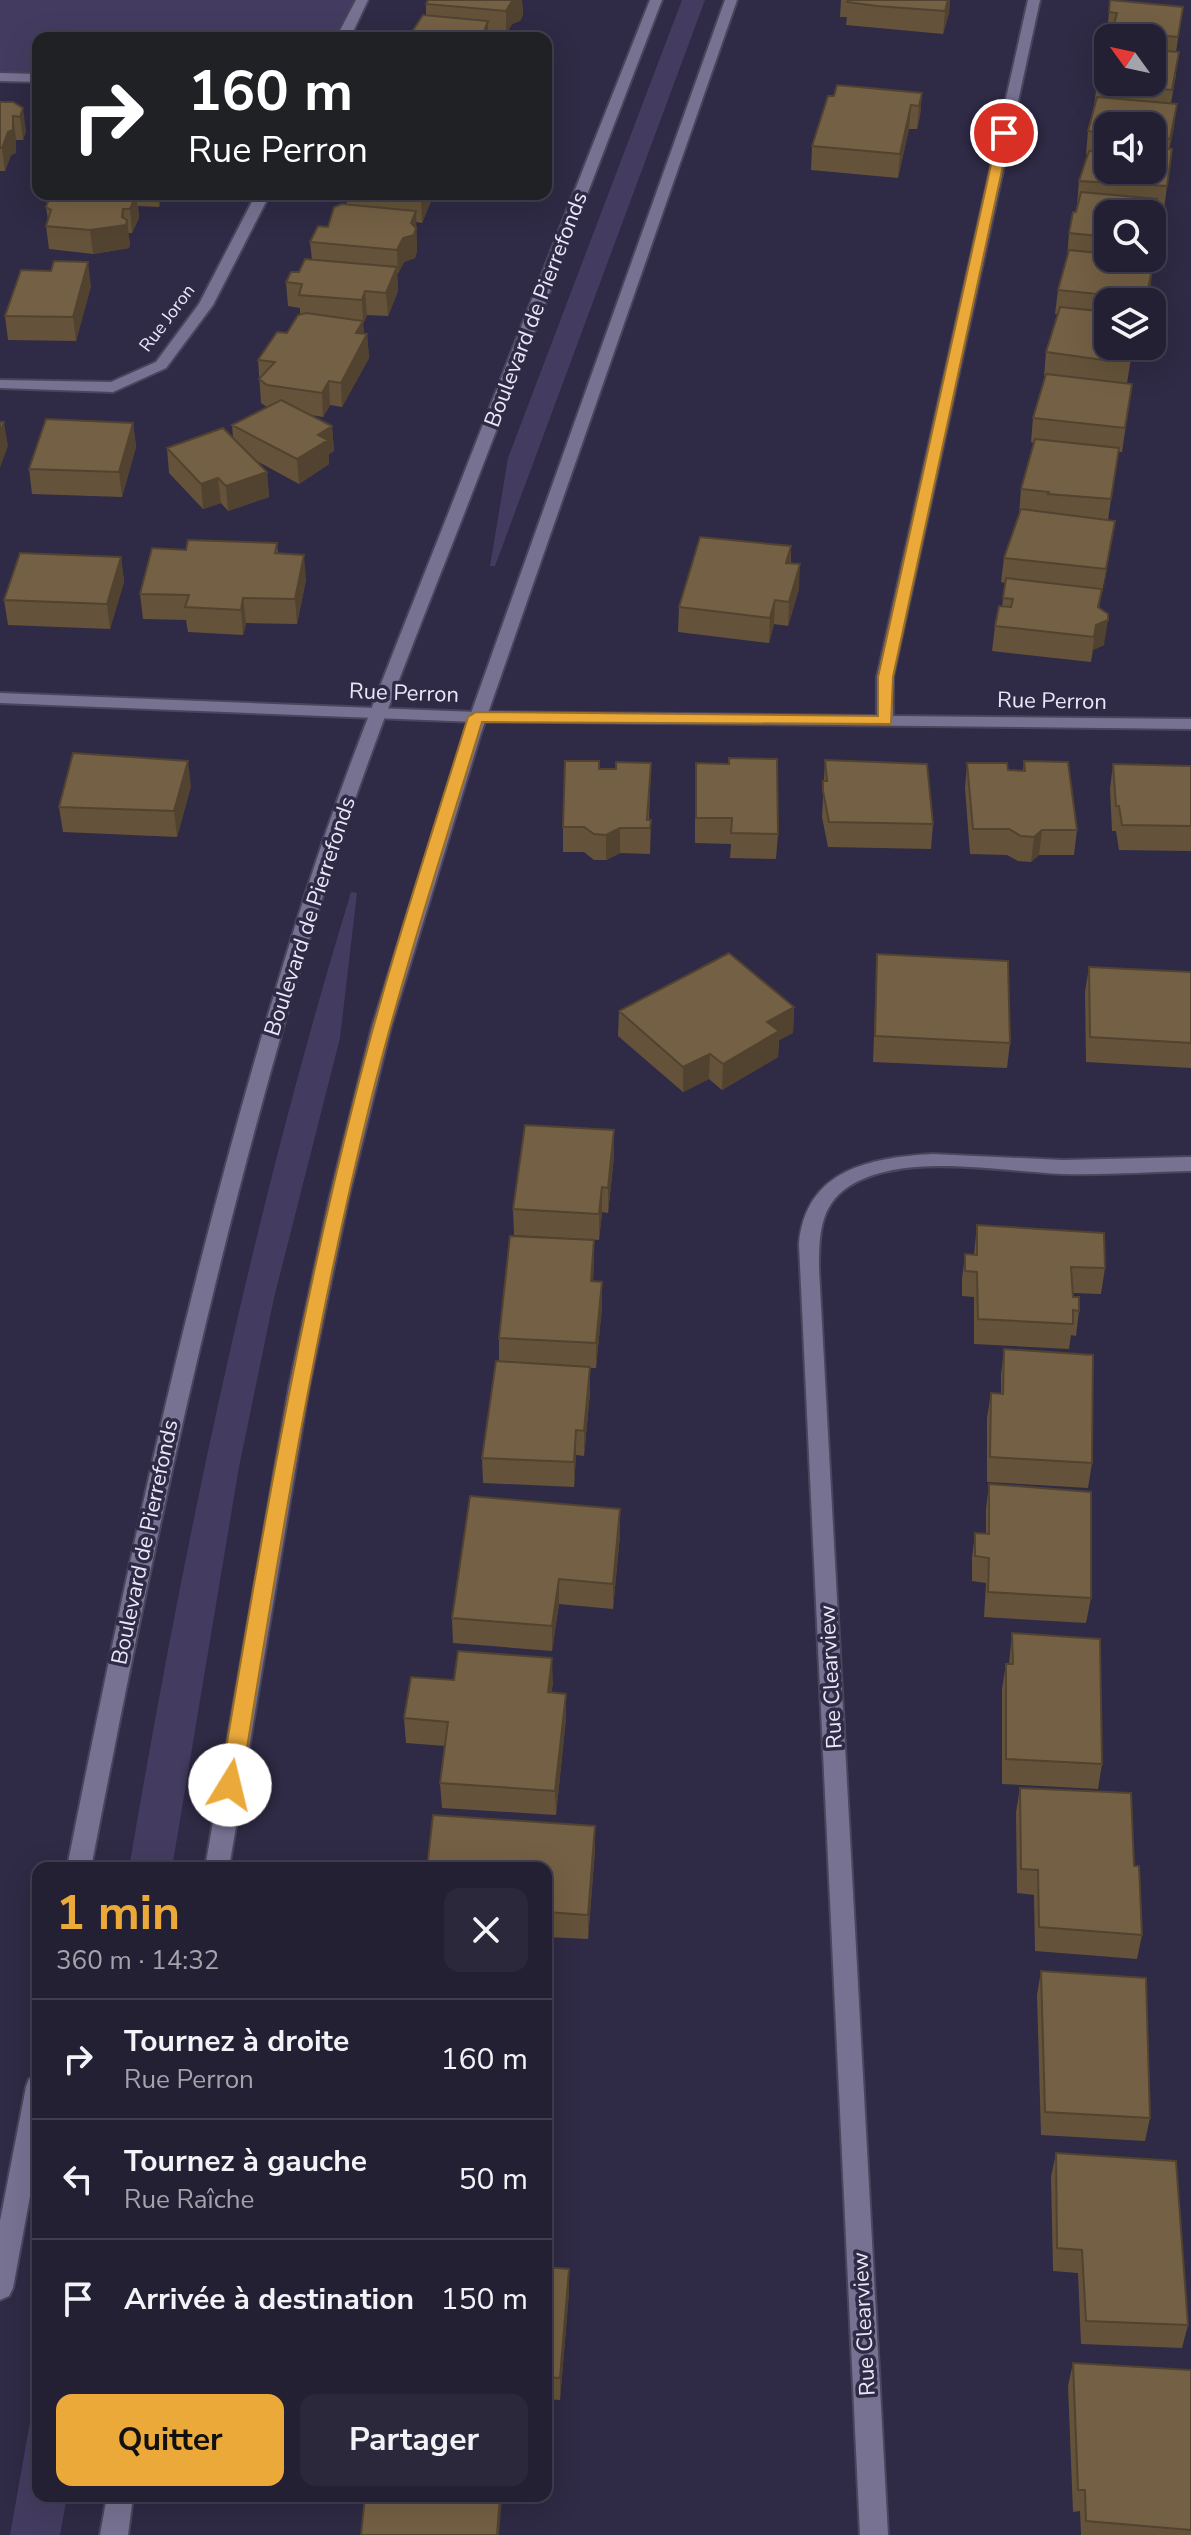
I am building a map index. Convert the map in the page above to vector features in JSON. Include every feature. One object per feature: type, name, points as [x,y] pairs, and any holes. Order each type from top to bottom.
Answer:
[{"type":"main road","points":[[346,32],[362,0]]},
{"type":"main road","name":"Boulevard de Pierrefonds","points":[[80,1862],[141,1548],[207,1266],[287,979],[377,714],[656,0]]},
{"type":"main road","points":[[218,1862],[274,1521],[322,1276],[366,1086],[420,895],[476,717],[731,0]]},
{"type":"main road","points":[[885,721],[885,677],[1034,0]]},
{"type":"main road","points":[[0,77],[32,78]]},
{"type":"main road","name":"Rue Joron","points":[[0,384],[113,387],[161,365],[206,305],[260,200]]},
{"type":"main road","name":"Rue Perron","points":[[0,698],[476,717],[1191,724]]},
{"type":"main road","name":"Rue Clearview","points":[[874,2535],[809,1269],[813,1219],[820,1202],[837,1185],[858,1173],[882,1165],[911,1161],[1064,1167],[1191,1164]]},
{"type":"main road","points":[[0,2288],[32,2119]]},
{"type":"main road","points":[[114,2535],[119,2502]]},
{"type":"shaded area","points":[[0,0],[362,0],[346,32],[32,32],[32,78],[0,77]]},
{"type":"shaded area","points":[[682,0],[705,0],[495,566],[490,566],[508,458]]},
{"type":"shaded area","points":[[351,892],[357,893],[340,1038],[274,1298],[239,1467],[173,1862],[130,1862],[174,1621],[224,1377],[252,1255]]},
{"type":"shaded area","points":[[32,2411],[32,2502],[66,2502],[60,2535],[10,2535]]},
{"type":"building","points":[[428,0],[514,0],[506,11],[426,4]]},
{"type":"building","points":[[848,0],[948,0],[945,11],[877,6]]},
{"type":"building","points":[[1110,0],[1183,7],[1178,37],[1166,36],[1166,24],[1114,24],[1117,13],[1109,12]]},
{"type":"building","points":[[423,15],[488,21],[484,32],[412,32]]},
{"type":"building","points":[[1166,51],[1179,52],[1172,90],[1166,89]]},
{"type":"building","points":[[837,85],[922,93],[919,106],[911,105],[900,154],[812,146],[828,96],[834,96]]},
{"type":"building","points":[[1097,97],[1177,104],[1170,139],[1166,139],[1166,112],[1094,112],[1094,132],[1088,131]]},
{"type":"building","points":[[0,102],[13,102],[23,108],[20,117],[13,116],[13,130],[8,132],[2,148],[0,148]]},
{"type":"building","points":[[1166,149],[1172,149],[1167,186],[1132,184],[1166,184]]},
{"type":"building","points":[[1089,151],[1094,151],[1094,182],[1079,181]]},
{"type":"building","points":[[1081,192],[1157,199],[1094,200],[1094,236],[1069,233],[1073,212],[1076,212]]},
{"type":"building","points":[[49,200],[134,200],[130,209],[123,209],[122,217],[127,220],[126,225],[90,230],[46,226],[51,210],[46,207]]},
{"type":"building","points":[[342,204],[416,211],[411,223],[416,228],[414,235],[403,238],[397,250],[310,242],[318,226],[328,227],[334,207]]},
{"type":"building","points":[[1069,250],[1094,253],[1094,272],[1151,272],[1148,288],[1094,288],[1094,294],[1058,290]]},
{"type":"building","points":[[305,259],[397,267],[386,293],[365,291],[362,300],[299,295],[302,284],[286,282],[291,272],[299,272]]},
{"type":"building","points":[[54,261],[88,262],[73,317],[5,316],[21,270],[51,271]]},
{"type":"building","points":[[1060,307],[1094,311],[1094,359],[1046,352]]},
{"type":"building","points":[[306,313],[363,321],[356,333],[367,334],[341,383],[329,381],[322,393],[267,385],[259,379],[275,362],[258,360],[277,332],[287,333],[298,315]]},
{"type":"building","points":[[1046,374],[1132,384],[1125,428],[1033,418]]},
{"type":"building","points":[[281,400],[332,426],[318,435],[328,440],[297,459],[232,425]]},
{"type":"building","points":[[46,419],[133,423],[119,472],[29,469]]},
{"type":"building","points":[[223,428],[267,472],[226,486],[218,478],[201,484],[167,448]]},
{"type":"building","points":[[1035,439],[1119,448],[1111,499],[1021,489]]},
{"type":"building","points":[[1021,509],[1115,521],[1106,569],[1004,558]]},
{"type":"building","points":[[700,537],[791,546],[786,563],[800,564],[789,602],[775,600],[770,618],[679,607]]},
{"type":"building","points":[[188,540],[277,543],[275,553],[304,555],[295,599],[243,598],[241,610],[185,607],[189,595],[140,594],[152,548],[186,550]]},
{"type":"building","points":[[20,553],[121,557],[107,604],[4,600]]},
{"type":"building","points":[[1006,578],[1102,589],[1098,607],[1108,614],[1108,620],[1096,625],[1094,637],[995,626],[999,606],[1011,607],[1013,599],[1003,598]]},
{"type":"building","points":[[73,753],[188,761],[174,811],[59,807]]},
{"type":"building","points":[[729,758],[777,759],[778,834],[731,833],[732,818],[696,818],[696,763],[729,764]]},
{"type":"building","points":[[825,760],[927,764],[933,824],[829,822],[823,791],[823,781],[827,781]]},
{"type":"building","points":[[565,761],[599,761],[599,769],[616,769],[616,762],[651,763],[647,820],[651,820],[650,828],[620,828],[606,835],[594,834],[584,827],[563,827]]},
{"type":"building","points":[[1024,761],[1068,762],[1077,830],[1042,830],[1034,837],[1021,836],[1009,829],[973,829],[967,763],[1007,763],[1008,770],[1025,771]]},
{"type":"building","points":[[1113,764],[1191,766],[1191,826],[1122,825],[1119,806],[1116,806]]},
{"type":"building","points":[[729,953],[794,1007],[767,1022],[779,1031],[723,1064],[710,1054],[683,1067],[619,1011]]},
{"type":"building","points":[[877,954],[1008,961],[1010,1043],[875,1036]]},
{"type":"building","points":[[1089,967],[1191,972],[1191,1043],[1090,1037]]},
{"type":"building","points":[[525,1125],[614,1130],[608,1188],[602,1187],[599,1214],[513,1209]]},
{"type":"building","points":[[977,1225],[1104,1233],[1105,1268],[1071,1267],[1073,1297],[1079,1297],[1079,1311],[1073,1310],[1073,1324],[978,1319],[977,1272],[965,1271],[965,1254],[977,1255]]},
{"type":"building","points":[[510,1236],[594,1240],[591,1281],[602,1282],[596,1343],[499,1338]]},
{"type":"building","points":[[1004,1349],[1093,1355],[1092,1463],[990,1457],[991,1393],[1003,1394]]},
{"type":"building","points":[[496,1361],[590,1367],[584,1431],[576,1430],[574,1462],[482,1458]]},
{"type":"building","points":[[989,1484],[1091,1492],[1091,1598],[988,1592],[989,1558],[975,1556],[975,1533],[989,1534]]},
{"type":"building","points":[[470,1496],[620,1509],[613,1584],[559,1579],[552,1626],[452,1618]]},
{"type":"building","points":[[1012,1633],[1100,1639],[1102,1764],[1006,1759],[1006,1664],[1013,1664]]},
{"type":"building","points":[[458,1651],[552,1658],[548,1692],[566,1694],[555,1791],[440,1783],[448,1722],[404,1718],[411,1677],[454,1680]]},
{"type":"building","points":[[1020,1788],[1131,1793],[1134,1866],[1139,1866],[1142,1935],[1039,1927],[1038,1870],[1021,1869]]},
{"type":"building","points":[[433,1815],[595,1826],[588,1915],[552,1912],[552,1862],[428,1862]]},
{"type":"building","points":[[1041,1971],[1146,1978],[1150,2118],[1045,2112]]},
{"type":"building","points":[[1056,2153],[1176,2161],[1188,2325],[1086,2321],[1082,2250],[1057,2248]]},
{"type":"building","points":[[552,2268],[569,2269],[560,2378],[552,2377]]},
{"type":"building","points":[[1073,2363],[1191,2370],[1191,2530],[1086,2521],[1085,2490],[1078,2490]]},
{"type":"building","points":[[364,2502],[500,2502],[497,2535],[361,2535]]},
{"type":"route","points":[[230,1785],[274,1521],[322,1276],[363,1099],[401,960],[476,717],[885,721],[885,677],[1004,133]]}]
